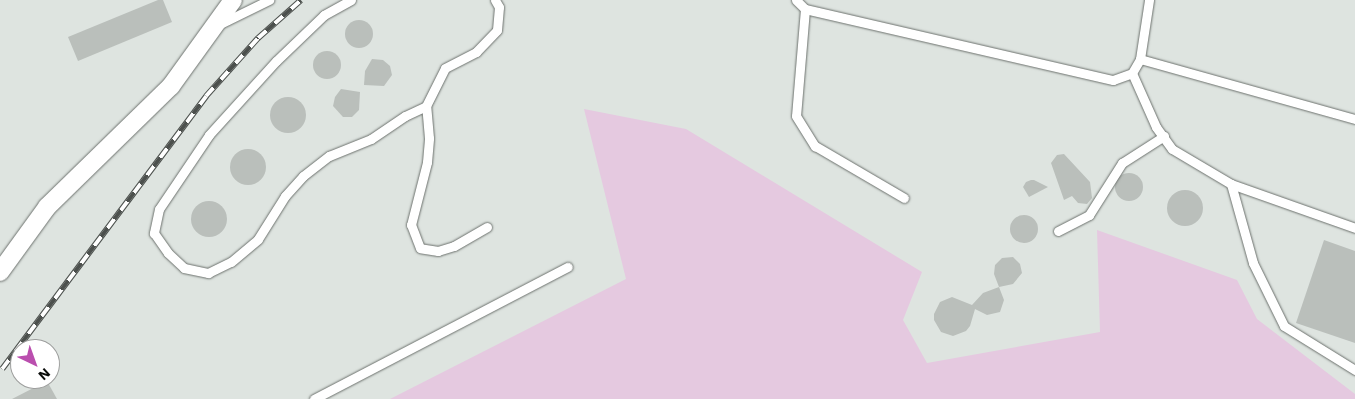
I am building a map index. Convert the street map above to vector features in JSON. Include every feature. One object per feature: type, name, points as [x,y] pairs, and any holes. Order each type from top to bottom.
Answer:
[{"type":"street","points":[[0,272],[47,207],[171,86],[233,0]]},
{"type":"lane","points":[[211,28],[269,0]]},
{"type":"lane","points":[[351,0],[317,21],[276,61],[209,135],[158,209],[154,233],[168,253],[184,268],[208,272],[231,262],[258,239],[285,196],[303,176],[329,156],[371,139],[405,116],[426,106]]},
{"type":"lane","points":[[487,227],[454,246],[438,252],[420,248],[411,225],[427,162],[429,138],[426,106],[445,68],[476,52],[498,30],[499,7],[495,0]]},
{"type":"lane","points":[[796,0],[805,9],[1113,80],[1132,73],[1140,58],[1149,0]]},
{"type":"lane","points":[[805,9],[796,116],[815,146],[904,198]]},
{"type":"lane","points":[[1140,58],[1355,119]]},
{"type":"lane","points":[[1132,73],[1156,127],[1172,149],[1231,184],[1355,228]]},
{"type":"lane","points":[[1058,231],[1089,215],[1100,202],[1108,183],[1122,163],[1164,136]]},
{"type":"lane","points":[[1231,184],[1253,263],[1284,326],[1355,370]]},
{"type":"lane","points":[[314,399],[568,267]]},
{"type":"shaded area","points":[[584,109],[686,129],[922,272],[903,320],[927,363],[1100,332],[1097,230],[1237,280],[1257,319],[1355,394],[1355,399],[390,399],[626,279]]},
{"type":"building","points":[[158,0],[163,0],[172,22],[78,61],[68,37]]},
{"type":"building","points":[[359,20],[369,24],[373,34],[369,44],[359,48],[349,44],[345,34],[349,24]]},
{"type":"building","points":[[327,51],[337,55],[341,65],[337,75],[327,79],[317,75],[313,65],[317,55]]},
{"type":"building","points":[[372,59],[383,60],[390,66],[392,75],[384,86],[364,85],[365,71]]},
{"type":"building","points":[[341,89],[360,92],[359,110],[352,117],[343,117],[333,106],[335,97]]},
{"type":"building","points":[[288,97],[295,98],[301,102],[305,108],[305,122],[301,128],[295,132],[288,133],[281,132],[275,128],[271,122],[270,115],[271,108],[275,102],[281,98]]},
{"type":"building","points":[[248,149],[255,150],[261,154],[265,160],[265,174],[261,180],[255,184],[248,185],[241,184],[235,180],[231,174],[230,167],[231,160],[235,154],[241,150]]},
{"type":"building","points":[[1064,154],[1090,182],[1092,198],[1087,204],[1078,203],[1072,196],[1064,200],[1051,163],[1057,155]]},
{"type":"building","points":[[1129,173],[1139,177],[1143,187],[1139,197],[1129,201],[1119,197],[1115,187],[1119,177]]},
{"type":"building","points":[[1031,180],[1048,187],[1029,197],[1023,187],[1026,182]]},
{"type":"building","points":[[1185,190],[1192,191],[1198,195],[1202,201],[1202,215],[1198,221],[1192,225],[1185,226],[1178,225],[1172,221],[1168,215],[1167,208],[1168,201],[1172,195],[1178,191]]},
{"type":"building","points":[[209,201],[216,202],[222,206],[226,212],[226,226],[222,232],[216,236],[209,237],[202,236],[196,232],[192,226],[191,219],[192,212],[196,206],[202,202]]},
{"type":"building","points":[[1024,215],[1034,219],[1038,229],[1034,239],[1024,243],[1014,239],[1010,229],[1014,219]]},
{"type":"building","points":[[1324,240],[1355,251],[1355,343],[1296,323]]},
{"type":"building","points":[[1013,257],[1020,264],[1022,273],[1013,284],[999,287],[994,274],[995,265],[1002,258]]},
{"type":"building","points":[[999,287],[1004,300],[1000,312],[987,315],[975,309],[970,326],[966,331],[953,336],[941,332],[934,320],[934,314],[940,302],[952,297],[972,305],[983,293]]},
{"type":"building","points":[[31,389],[51,389],[57,399],[12,399]]},
{"type":"railway","points":[[2,369],[206,96],[258,38],[301,0]]}]
